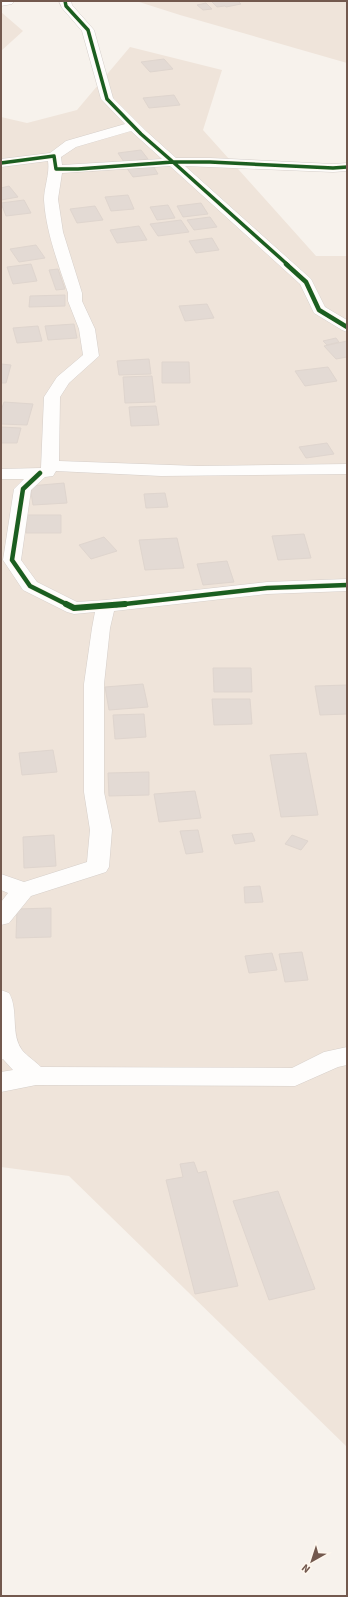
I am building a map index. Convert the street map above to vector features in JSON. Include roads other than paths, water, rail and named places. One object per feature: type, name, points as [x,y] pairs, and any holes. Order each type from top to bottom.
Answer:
[{"type":"main road","points":[[1,2],[8,1]]},
{"type":"street","points":[[65,1],[66,6],[88,30],[101,82],[107,98],[133,126],[306,282],[319,310],[347,327]]},
{"type":"street","points":[[133,126],[71,144],[55,163],[51,199],[56,232],[75,293],[75,301],[87,329],[91,356],[63,380],[52,397],[45,470],[24,489],[12,560],[30,586],[74,608],[106,606],[267,588],[347,585]]},
{"type":"street","points":[[1,163],[55,163],[78,170],[172,162],[210,162],[333,168],[347,167]]},
{"type":"street","points":[[1,474],[45,470],[92,469],[254,471],[347,469]]},
{"type":"street","points":[[1,917],[23,890],[98,867],[101,830],[94,792],[94,684],[100,628],[106,606]]},
{"type":"street","points":[[1,882],[23,890]]},
{"type":"street","points":[[1,999],[3,1045],[14,1057],[36,1076]]},
{"type":"street","points":[[1,1082],[36,1076],[295,1077],[333,1059],[347,1056]]}]
